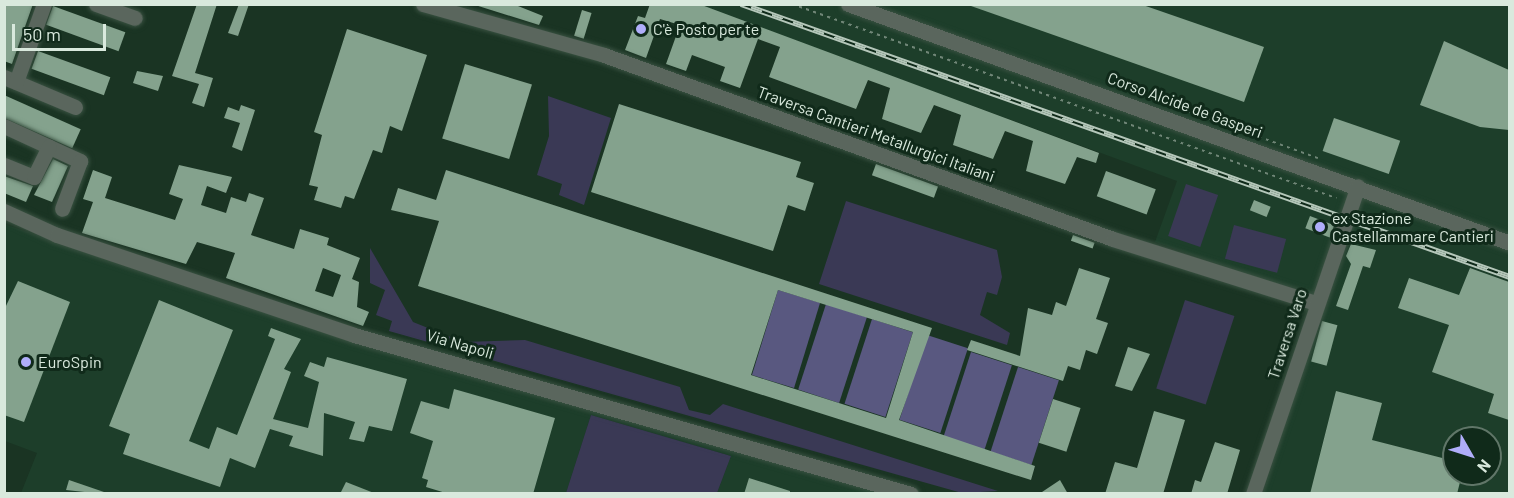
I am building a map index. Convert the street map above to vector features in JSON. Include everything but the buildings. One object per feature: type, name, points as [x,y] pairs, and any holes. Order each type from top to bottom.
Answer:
[{"type":"street","points":[[44,4],[10,79],[75,107]]},
{"type":"street","points":[[96,4],[135,18]]},
{"type":"street","name":"Traversa Cantieri Metallurgici Italiani","points":[[423,4],[604,55],[1113,239],[1316,303]]},
{"type":"street","name":"Corso Alcide de Gasperi","points":[[848,4],[1358,186],[1509,243]]},
{"type":"street","points":[[4,126],[80,161],[62,209]]},
{"type":"street","points":[[4,165],[34,177],[49,146]]},
{"type":"street","name":"Traversa Varo","points":[[1253,494],[1316,303],[1358,186]]},
{"type":"street","name":"Via Napoli","points":[[4,211],[57,235],[354,335],[911,494]]},
{"type":"path","points":[[792,4],[1336,198]]},
{"type":"shaded area","points":[[698,5],[1509,5],[1509,493],[1263,493],[1324,301],[1155,242],[1177,181]]},
{"type":"shaded area","points":[[548,96],[611,118],[584,205],[559,195],[562,184],[537,175],[549,136]]},
{"type":"shaded area","points":[[1186,184],[1218,195],[1200,247],[1168,236]]},
{"type":"shaded area","points":[[846,201],[997,250],[1002,277],[997,295],[987,292],[980,315],[1010,333],[1007,345],[819,284]]},
{"type":"shaded area","points":[[4,224],[367,346],[883,493],[717,493],[731,456],[591,415],[566,493],[21,493],[37,453],[5,441]]},
{"type":"shaded area","points":[[1234,225],[1286,239],[1277,273],[1225,259]]},
{"type":"shaded area","points":[[370,248],[413,322],[463,342],[525,340],[680,387],[689,410],[710,415],[723,404],[998,491],[962,493],[389,331],[392,321],[376,315],[385,290],[370,283]]},
{"type":"shaded area","points":[[1185,300],[1234,316],[1206,405],[1156,388]]},
{"type":"shaded area","points":[[591,415],[731,456],[717,493],[566,493]]},
{"type":"water","points":[[778,290],[820,303],[794,388],[752,375]]},
{"type":"water","points":[[826,304],[867,317],[839,403],[798,390]]},
{"type":"water","points":[[872,319],[913,332],[885,417],[844,404]]},
{"type":"water","points":[[927,335],[968,348],[940,433],[899,420]]},
{"type":"water","points":[[971,352],[1012,365],[984,450],[943,437]]},
{"type":"water","points":[[1018,367],[1059,380],[1031,465],[990,452]]},
{"type":"railway","points":[[741,4],[1510,277]]},
{"type":"place","name":"C'è Posto per te","points":[[641,29]]},
{"type":"place","name":"ex Stazione Castellammare Cantieri","points":[[1320,227]]},
{"type":"place","name":"EuroSpin","points":[[26,362]]}]
